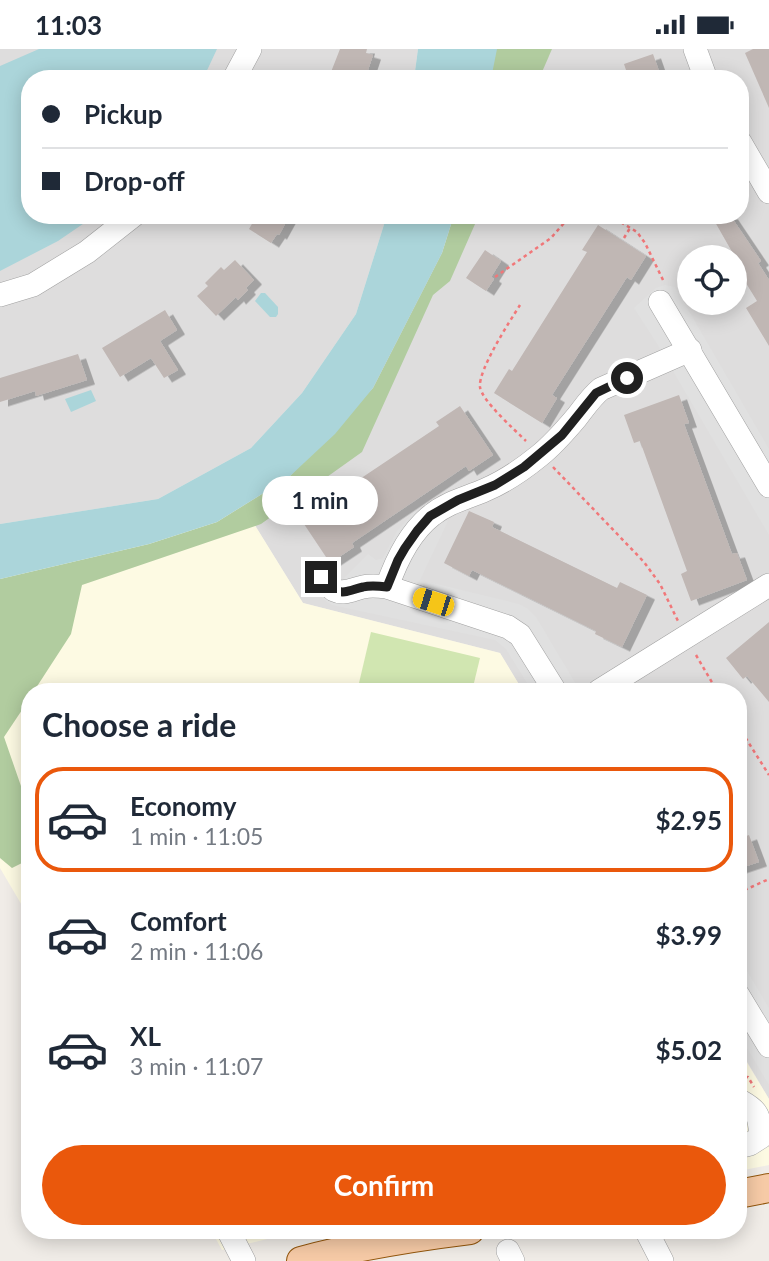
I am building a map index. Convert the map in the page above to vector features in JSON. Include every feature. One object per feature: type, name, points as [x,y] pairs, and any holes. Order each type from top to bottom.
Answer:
[{"type":"main road","points":[[747,1192],[769,1188]]},
{"type":"main road","points":[[301,1261],[404,1239]]},
{"type":"street","points":[[239,70],[250,49]]},
{"type":"street","points":[[695,49],[703,70]]},
{"type":"street","points":[[749,158],[769,192]]},
{"type":"street","points":[[0,295],[33,285],[87,252],[123,224]]},
{"type":"street","points":[[660,302],[769,486]]},
{"type":"street","points":[[387,587],[405,548],[430,516],[507,478],[540,455],[562,435],[601,390],[690,350]]},
{"type":"street","points":[[321,577],[340,592],[360,587],[387,587],[514,629],[550,683]]},
{"type":"street","points":[[612,683],[769,585]]},
{"type":"street","points":[[747,1010],[769,1046]]},
{"type":"street","points":[[747,1105],[754,1109],[759,1120],[761,1137],[747,1145]]},
{"type":"street","points":[[233,1239],[244,1261]]},
{"type":"street","points":[[651,1239],[662,1261]]},
{"type":"path","points":[[495,277],[551,238],[563,224]]},
{"type":"path","points":[[624,224],[637,232],[645,243],[665,285],[660,302]]},
{"type":"path","points":[[624,238],[630,228]]},
{"type":"path","points":[[520,305],[484,368],[480,387],[486,399],[645,562],[660,584],[712,683]]},
{"type":"path","points":[[747,740],[769,775]]},
{"type":"path","points":[[747,889],[769,879]]},
{"type":"shaded area","points":[[0,49],[418,49],[415,70],[21,70],[21,224],[384,224],[356,314],[302,393],[251,448],[158,499],[0,524]]},
{"type":"shaded area","points":[[497,49],[769,49],[769,1099],[747,1062],[747,683],[518,683],[500,653],[303,603],[243,506],[290,477],[442,253],[451,224],[749,224],[749,70],[493,70]]},
{"type":"shaded area","points":[[665,285],[675,287],[677,315],[691,315],[769,449],[769,535],[634,308],[656,288]]},
{"type":"shaded area","points":[[243,506],[303,603],[500,653],[518,683],[21,683],[21,904],[0,868],[0,579],[217,522]]},
{"type":"shaded area","points":[[414,512],[448,521],[420,580],[519,604],[528,609],[536,617],[575,683],[527,683],[506,649],[495,640],[332,605],[308,585],[326,566],[342,580],[368,554],[376,560],[383,558],[397,531]]},
{"type":"shaded area","points":[[747,971],[769,1008],[769,1085],[747,1048]]},
{"type":"shaded area","points":[[747,1063],[769,1099],[769,1165],[747,1169]]},
{"type":"shaded area","points":[[216,1239],[267,1239],[222,1250]]},
{"type":"green space","points":[[486,49],[552,49],[543,70],[484,70]]},
{"type":"green space","points":[[451,224],[475,224],[450,281],[433,295],[362,452],[261,524],[82,585],[71,634],[39,683],[21,683],[21,712],[4,737],[21,786],[21,864],[12,868],[0,858],[0,579],[149,544],[217,522],[289,477],[373,388],[442,253]]},
{"type":"green space","points":[[371,632],[480,658],[474,683],[359,683]]},
{"type":"water","points":[[39,49],[217,49],[207,70],[21,70],[21,224],[83,224],[58,241],[0,271],[0,66]]},
{"type":"water","points":[[418,49],[497,49],[493,70],[415,70]]},
{"type":"water","points":[[384,224],[451,224],[442,253],[373,388],[335,434],[289,477],[217,522],[149,544],[0,579],[0,524],[158,499],[251,448],[302,393],[356,314]]},
{"type":"water","points":[[261,293],[265,293],[278,307],[276,317],[270,317],[255,301]]},
{"type":"water","points":[[91,390],[96,401],[71,412],[65,399]]},
{"type":"building","points":[[340,49],[367,49],[366,53],[373,55],[368,70],[332,70]]},
{"type":"building","points":[[753,49],[769,49],[769,108],[745,53]]},
{"type":"building","points":[[653,54],[659,70],[626,70],[624,64]]},
{"type":"building","points":[[252,224],[285,224],[271,243],[249,229]]},
{"type":"building","points":[[716,224],[736,224],[761,261],[758,263],[769,280],[769,346],[747,310],[757,301],[747,285],[747,245],[728,245]]},
{"type":"building","points":[[598,225],[646,256],[631,280],[627,277],[552,395],[557,398],[542,423],[494,393],[509,369],[512,371],[587,252],[582,250]]},
{"type":"building","points":[[485,250],[501,261],[486,291],[466,278]]},
{"type":"building","points":[[235,260],[254,280],[238,300],[236,297],[216,316],[197,296],[208,286],[205,283],[221,267],[224,270]]},
{"type":"building","points":[[165,310],[177,330],[160,341],[178,370],[164,378],[151,358],[120,377],[102,348]]},
{"type":"building","points":[[78,354],[87,380],[36,396],[35,391],[0,402],[0,378]]},
{"type":"building","points":[[679,395],[689,423],[684,424],[732,554],[737,553],[747,580],[691,601],[681,574],[687,571],[640,441],[634,443],[624,415]]},
{"type":"building","points":[[460,406],[493,455],[469,471],[466,466],[352,543],[354,547],[330,563],[298,515],[321,499],[324,503],[439,426],[436,422]]},
{"type":"building","points":[[469,511],[494,522],[492,527],[617,588],[620,582],[647,595],[622,647],[595,634],[596,631],[472,570],[469,576],[444,563]]},
{"type":"building","points":[[769,622],[769,702],[747,676],[743,679],[726,658]]},
{"type":"building","points":[[749,835],[759,862],[747,866]]},
{"type":"route","points":[[321,577],[340,592],[360,587],[387,587],[405,548],[430,516],[443,507],[495,485],[524,467],[562,435],[596,393],[627,378]]}]
